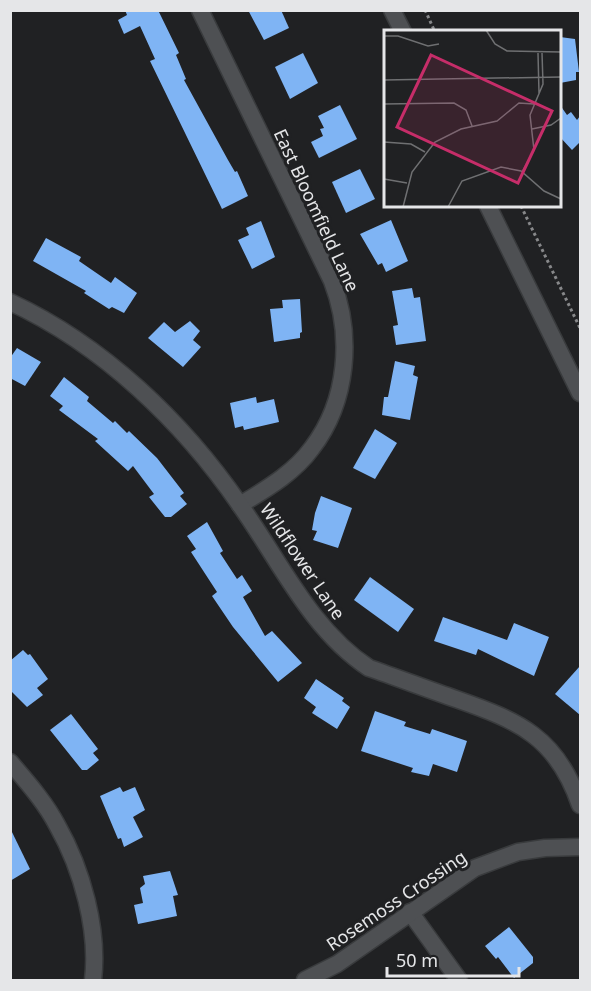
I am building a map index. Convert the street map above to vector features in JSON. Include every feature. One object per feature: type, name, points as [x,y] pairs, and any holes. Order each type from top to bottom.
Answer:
[{"type":"street","name":"East Bloomfield Lane","points":[[200,10],[332,281],[341,305],[345,332],[340,384],[331,415],[313,447],[280,479],[240,504]]},
{"type":"street","points":[[393,10],[402,30]]},
{"type":"street","points":[[488,207],[580,393]]},
{"type":"street","name":"Wildflower Lane","points":[[10,302],[82,344],[155,404],[208,461],[240,504],[318,622],[352,656],[369,668],[508,717],[531,731],[562,765],[580,805]]},
{"type":"street","points":[[10,762],[38,795],[58,826],[69,852],[91,922],[93,981]]},
{"type":"street","name":"Rosemoss Crossing","points":[[305,981],[337,964],[475,868],[495,859],[545,848],[580,847]]},
{"type":"street","points":[[410,912],[459,981]]},
{"type":"path","points":[[425,10],[434,30]]},
{"type":"path","points":[[521,207],[580,328]]},
{"type":"building","points":[[125,10],[158,10],[179,53],[176,55],[186,79],[184,80],[228,160],[235,172],[237,171],[248,196],[222,209],[150,61],[155,59],[140,26],[124,34],[118,20],[127,15]]},
{"type":"building","points":[[248,10],[281,10],[289,28],[264,40]]},
{"type":"building","points":[[561,37],[575,39],[579,72],[576,72],[576,80],[561,83]]},
{"type":"building","points":[[303,53],[318,83],[290,99],[275,67]]},
{"type":"building","points":[[340,105],[357,139],[319,158],[311,142],[323,136],[320,129],[324,128],[318,116]]},
{"type":"building","points":[[561,106],[567,115],[571,112],[577,120],[580,116],[580,142],[572,150],[561,138]]},
{"type":"building","points":[[360,169],[375,199],[346,213],[332,182]]},
{"type":"building","points":[[391,220],[408,261],[386,272],[382,263],[378,265],[360,234]]},
{"type":"building","points":[[261,221],[275,257],[252,269],[238,240],[249,235],[246,228]]},
{"type":"building","points":[[46,238],[81,257],[79,261],[111,283],[115,277],[137,293],[124,313],[112,307],[109,309],[84,293],[86,291],[33,261]]},
{"type":"building","points":[[412,288],[414,298],[420,297],[426,341],[396,345],[393,326],[398,325],[392,291]]},
{"type":"building","points":[[300,299],[302,332],[300,338],[274,342],[270,309],[283,308],[282,300]]},
{"type":"building","points":[[190,321],[200,331],[193,340],[201,347],[183,367],[148,338],[164,322],[175,332]]},
{"type":"building","points":[[17,348],[41,362],[25,386],[10,378],[10,358]]},
{"type":"building","points":[[395,361],[415,366],[413,375],[418,377],[410,420],[382,415],[384,397],[388,397]]},
{"type":"building","points":[[64,377],[89,397],[87,401],[113,423],[115,421],[127,433],[129,431],[157,458],[184,493],[180,496],[187,504],[171,517],[165,517],[149,497],[154,494],[133,466],[128,471],[95,441],[98,439],[59,410],[63,406],[50,396]]},
{"type":"building","points":[[256,397],[257,403],[274,399],[279,422],[244,430],[243,426],[235,428],[230,403]]},
{"type":"building","points":[[375,429],[397,443],[375,479],[353,468]]},
{"type":"building","points":[[321,496],[352,508],[338,548],[313,540],[317,531],[312,530],[315,513]]},
{"type":"building","points":[[207,522],[223,551],[220,553],[237,579],[242,575],[252,591],[243,597],[265,636],[272,631],[302,663],[278,682],[233,627],[212,596],[217,592],[191,552],[196,549],[187,536]]},
{"type":"building","points":[[370,577],[414,609],[398,632],[354,600]]},
{"type":"building","points":[[443,617],[507,640],[514,623],[549,637],[534,676],[478,649],[476,655],[434,641]]},
{"type":"building","points":[[23,650],[28,655],[30,654],[48,679],[37,688],[43,695],[27,707],[10,690],[10,661]]},
{"type":"building","points":[[580,666],[580,715],[555,694]]},
{"type":"building","points":[[316,679],[344,698],[342,701],[350,707],[337,729],[312,713],[316,707],[304,698]]},
{"type":"building","points":[[375,711],[406,722],[404,726],[430,734],[432,729],[467,741],[457,772],[433,764],[429,776],[411,772],[413,768],[361,751]]},
{"type":"building","points":[[71,714],[98,749],[93,753],[99,760],[87,770],[82,770],[50,730]]},
{"type":"building","points":[[120,787],[123,792],[135,787],[145,810],[133,817],[143,837],[124,847],[121,838],[118,839],[100,796]]},
{"type":"building","points":[[10,828],[30,869],[10,881]]},
{"type":"building","points":[[170,871],[178,895],[173,896],[177,916],[138,924],[134,905],[143,903],[140,888],[145,884],[143,876]]},
{"type":"building","points":[[509,927],[533,957],[533,963],[514,978],[498,957],[496,959],[485,946]]}]
